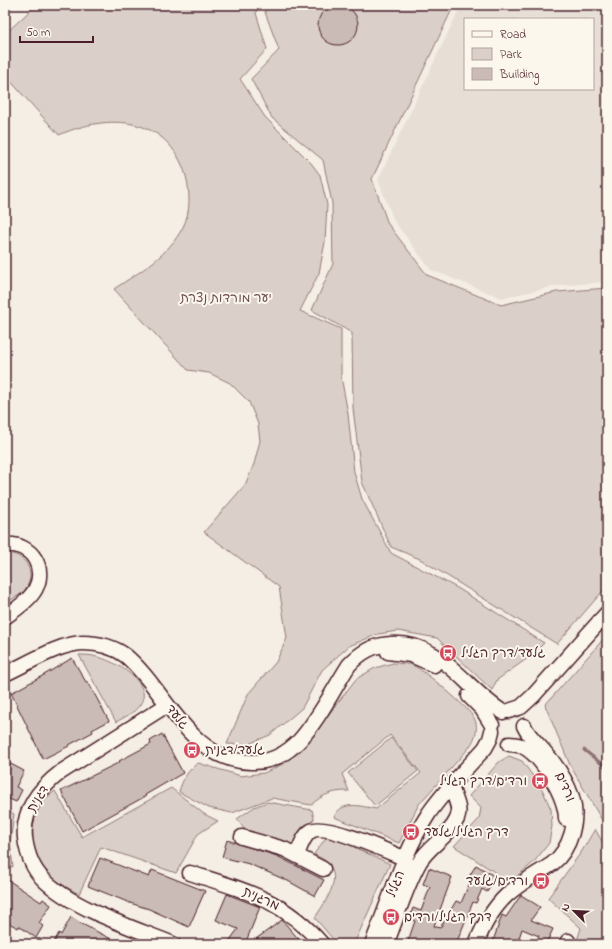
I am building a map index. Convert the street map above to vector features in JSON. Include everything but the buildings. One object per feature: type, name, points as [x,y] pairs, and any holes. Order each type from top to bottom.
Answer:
[{"type":"street","points":[[5,545],[18,546],[27,550],[34,556],[40,571],[39,581],[34,592],[26,601],[5,617]]},
{"type":"street","points":[[542,686],[523,723],[521,737],[515,742],[507,744],[499,741],[492,728],[497,716],[521,707],[542,686],[607,613]]},
{"type":"street","name":"גלעד","points":[[5,674],[54,651],[75,644],[98,645],[113,648],[125,656],[144,675],[188,731],[210,750],[233,760],[261,762],[278,756],[298,742],[308,730],[349,665],[366,650],[381,645],[412,644],[436,656],[490,704],[506,712]]},
{"type":"street","name":"גלעד","points":[[335,686],[354,666],[366,658],[387,652],[411,655],[432,663],[441,670],[482,709],[492,728]]},
{"type":"street","name":"דגנית","points":[[167,705],[61,772],[47,783],[37,795],[27,814],[24,831],[27,848],[33,865],[42,878],[56,891],[93,911],[173,944]]},
{"type":"street","points":[[506,712],[514,713],[523,723]]},
{"type":"street","name":"ורדים","points":[[476,944],[488,918],[497,905],[508,894],[553,863],[562,853],[573,830],[574,811],[572,798],[560,774],[523,723]]},
{"type":"street","name":"הגליל","points":[[372,944],[406,859],[422,825],[442,797],[484,748],[490,739],[492,728]]},
{"type":"street","name":"הגליל","points":[[422,825],[492,751],[507,744]]},
{"type":"street","name":"ורדים","points":[[507,744],[522,746],[537,758],[552,779],[564,804],[566,816],[564,838],[560,849],[542,870]]},
{"type":"street","points":[[386,944],[419,864],[427,851],[447,832],[457,819],[459,812],[454,792]]},
{"type":"street","points":[[297,855],[302,844],[311,831],[319,828],[334,831],[406,859]]},
{"type":"street","points":[[242,837],[284,849],[323,869]]},
{"type":"street","name":"מרגנית","points":[[190,873],[245,890],[281,908],[298,920],[322,944]]},
{"type":"shaded area","points":[[461,5],[607,5],[607,282],[556,286],[502,298],[431,270],[394,221],[378,180]]},
{"type":"green space","name":"יער מורדות נצרת","points":[[36,5],[257,5],[256,13],[267,49],[240,79],[265,117],[311,163],[320,175],[327,205],[325,242],[319,273],[300,311],[341,329],[341,376],[348,414],[354,472],[362,499],[391,553],[459,589],[544,643],[532,655],[497,680],[492,690],[437,638],[398,631],[378,634],[349,646],[322,670],[302,708],[270,735],[246,745],[227,744],[248,694],[276,662],[287,638],[279,587],[204,532],[245,485],[254,464],[260,441],[258,424],[249,402],[230,383],[209,373],[188,370],[114,289],[162,255],[177,237],[186,221],[189,208],[189,195],[186,176],[177,156],[165,141],[151,130],[134,124],[116,122],[97,124],[78,128],[59,135],[5,75],[5,34]]},
{"type":"green space","points":[[266,5],[454,5],[372,179],[388,224],[427,275],[501,305],[557,292],[607,288],[607,586],[557,644],[420,559],[391,547],[362,482],[353,408],[352,333],[312,310],[333,264],[332,203],[323,160],[272,118],[251,79],[279,50],[265,12]]},
{"type":"green space","points":[[5,553],[13,554],[25,561],[30,573],[30,580],[22,593],[8,602],[5,597]]},
{"type":"green space","points":[[607,635],[607,829],[570,765],[545,705]]},
{"type":"green space","points":[[79,655],[104,659],[123,668],[131,675],[138,682],[142,690],[143,698],[137,709],[116,722]]},
{"type":"green space","points":[[393,663],[412,665],[420,669],[464,706],[476,722],[476,735],[470,746],[419,804],[399,843],[334,817],[337,812],[347,806],[376,809],[421,773],[390,735],[342,774],[349,791],[328,794],[311,805],[272,798],[232,813],[209,808],[179,792],[186,776],[198,763],[241,776],[264,773],[285,763],[305,745],[356,679],[375,668]]},
{"type":"green space","points":[[391,738],[418,771],[375,806],[348,773]]},
{"type":"green space","points":[[509,756],[522,761],[542,789],[551,809],[552,826],[549,843],[534,862],[510,882],[454,846],[479,819],[481,808],[469,796],[499,762]]},
{"type":"green space","points":[[171,788],[204,814],[218,821],[198,834],[176,873],[101,847],[79,894],[58,882],[48,873],[40,862],[35,849],[33,836],[34,824],[37,811],[44,800],[55,791],[82,837]]},
{"type":"green space","points":[[268,802],[312,810],[314,819],[304,829],[292,847],[247,833],[237,819],[254,807]]},
{"type":"green space","points":[[5,810],[14,814],[10,843],[13,867],[5,864]]},
{"type":"green space","points":[[595,829],[607,850],[607,944],[576,944],[581,928],[548,898],[582,851]]},
{"type":"green space","points":[[328,835],[390,864],[354,944],[337,944],[315,918],[327,898],[333,884],[334,877],[328,863],[314,854]]},
{"type":"waterway","points":[[584,750],[607,768]]},
{"type":"place","name":"גלעד/דרך הגליל","points":[[448,653]]},
{"type":"place","name":"גלעד/דגנית","points":[[192,750]]},
{"type":"place","name":"ורדים/דרך הגליל","points":[[540,781]]},
{"type":"place","name":"דרך הגליל/גלעד","points":[[411,832]]},
{"type":"place","name":"ורדים/גלעד","points":[[541,881]]},
{"type":"place","name":"דרך הגליל/ורדים","points":[[391,917]]}]
